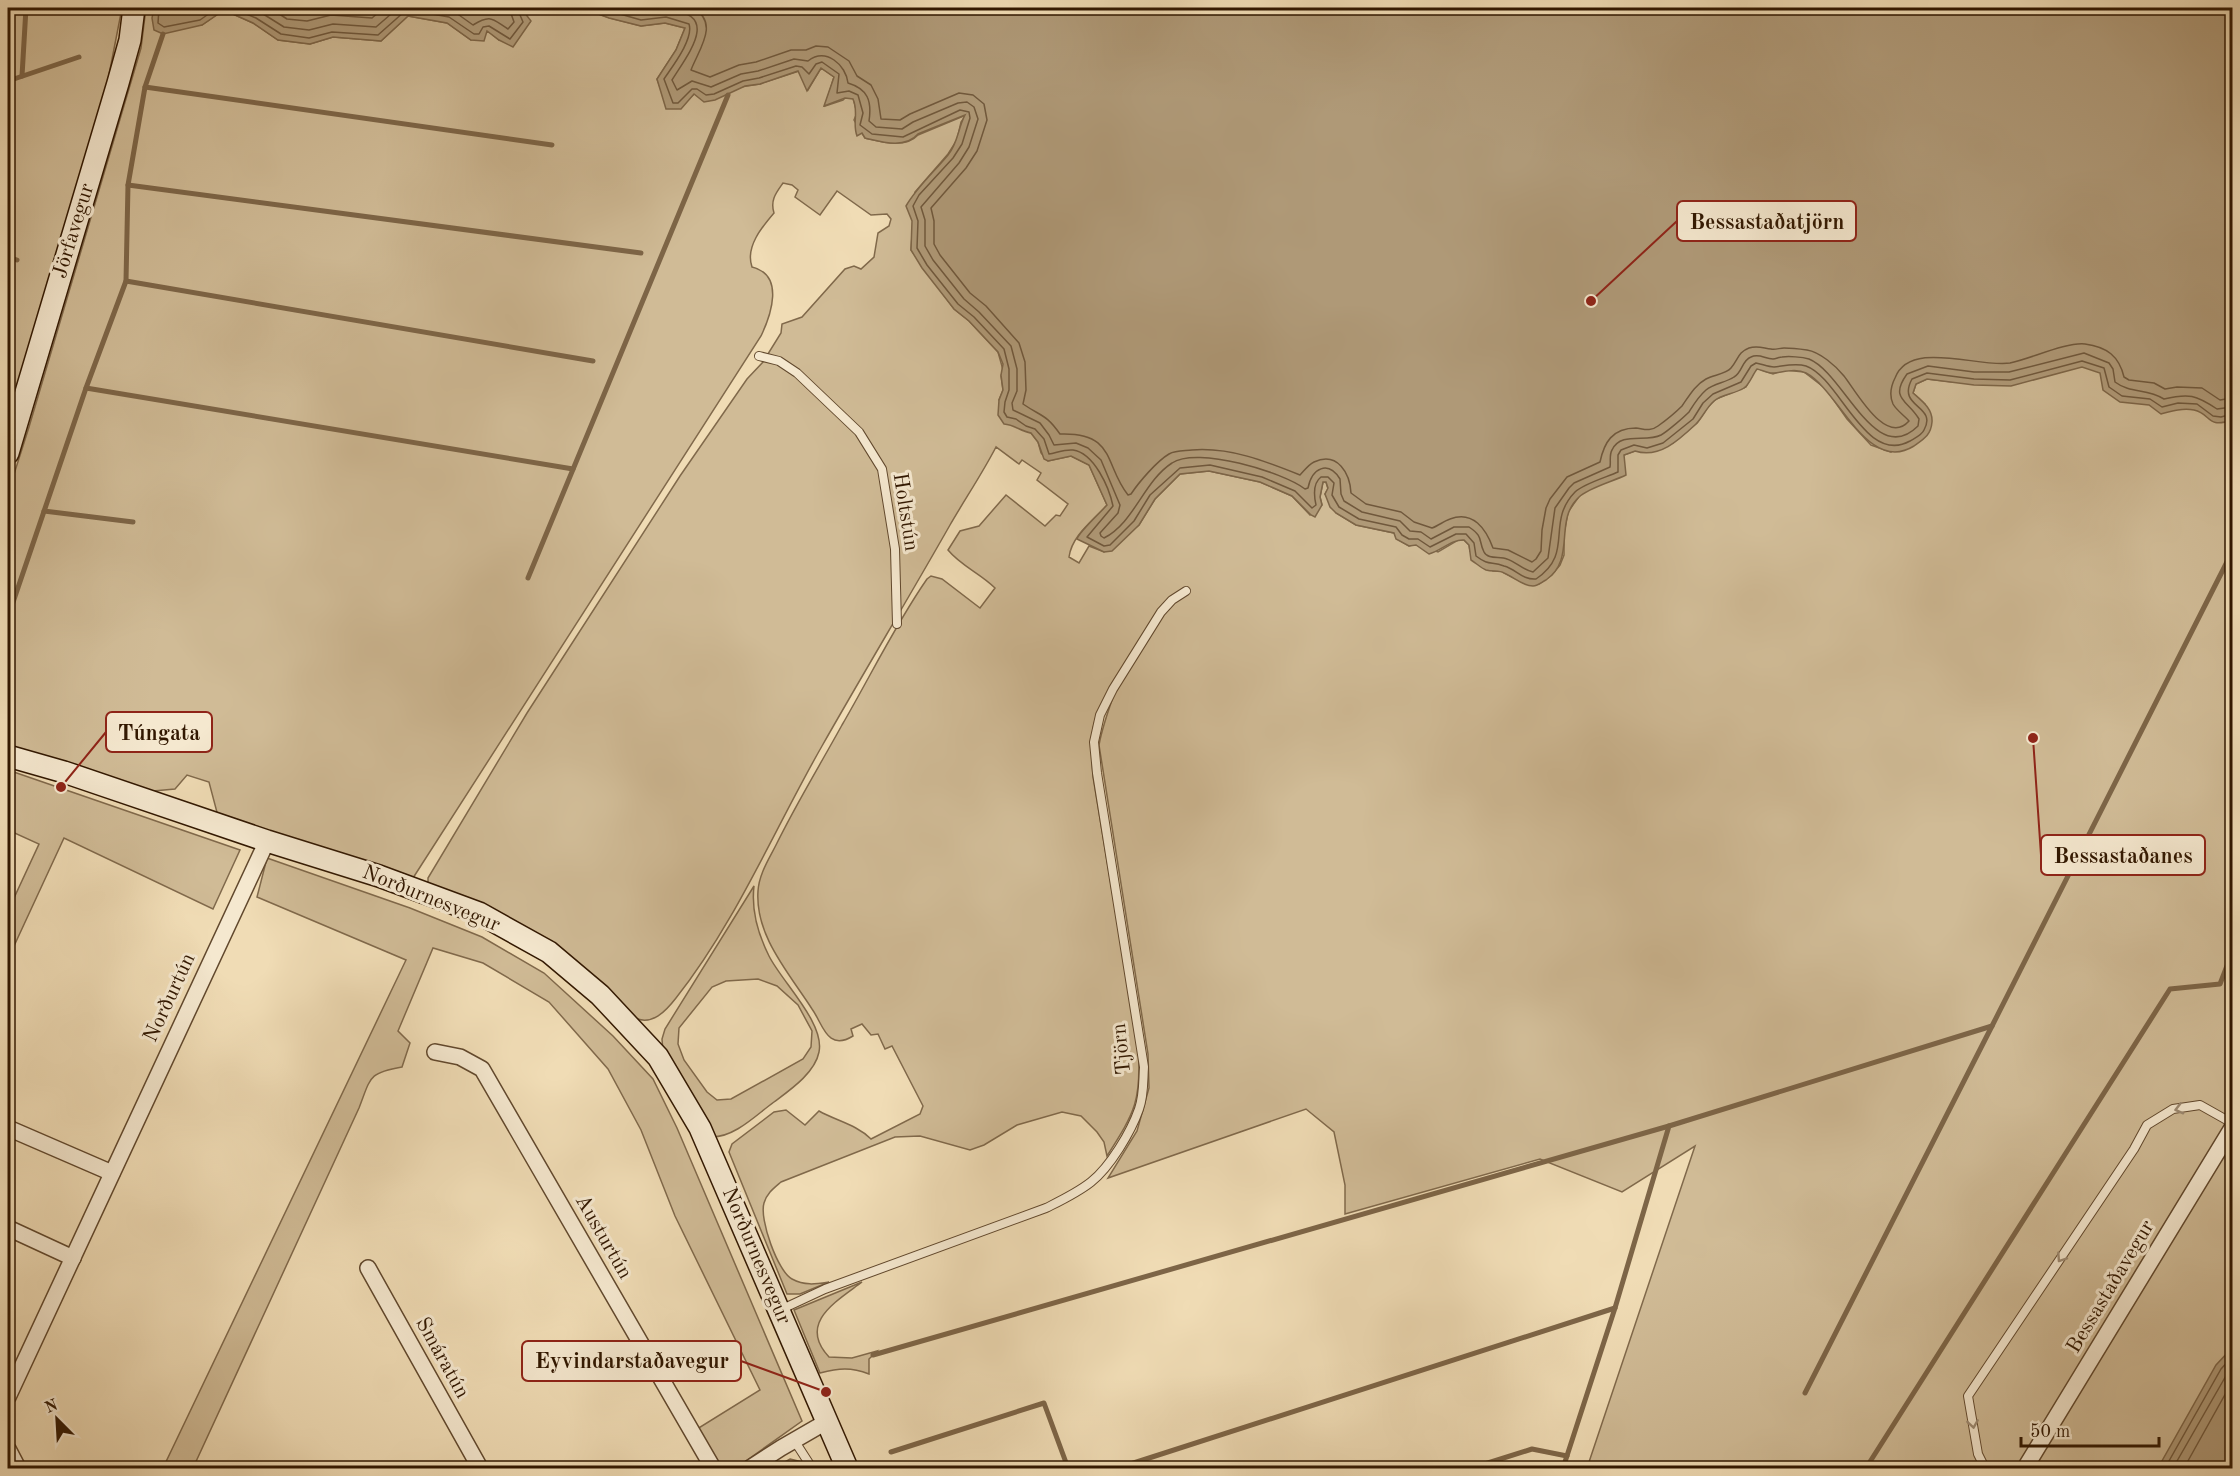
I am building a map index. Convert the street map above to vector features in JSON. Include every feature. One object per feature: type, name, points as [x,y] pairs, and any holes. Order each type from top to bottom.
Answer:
[{"type":"street","name":"Jörfavegur","points":[[8,453],[118,83],[130,40],[134,8]]},
{"type":"street","name":"Norðurnesvegur","points":[[8,756],[64,772],[267,842],[379,876],[479,914],[549,952],[600,994],[658,1057],[700,1128],[847,1468]]},
{"type":"street","name":"Norðurtún","points":[[8,1397],[267,842]]},
{"type":"street","name":"Austurtún","points":[[435,1052],[459,1057],[482,1069],[712,1468]]},
{"type":"street","points":[[8,1128],[112,1173]]},
{"type":"street","name":"Bessastaðavegur","points":[[2025,1468],[2232,1128]]},
{"type":"street","points":[[8,1228],[73,1258]]},
{"type":"street","name":"Smáratún","points":[[368,1268],[480,1468]]},
{"type":"street","points":[[750,1468],[826,1422]]},
{"type":"street","points":[[8,1449],[18,1468]]},
{"type":"lane","name":"Holtstún","points":[[759,356],[779,361],[797,373],[860,432],[882,469],[895,549],[897,624]]},
{"type":"lane","name":"Tjörn","points":[[778,1310],[825,1289],[1046,1208],[1073,1195],[1093,1181],[1128,1133],[1140,1107],[1144,1067],[1094,742],[1100,715],[1119,680],[1161,612],[1172,600],[1186,591]]},
{"type":"lane","points":[[1985,1468],[1978,1454],[1968,1396],[2121,1169],[2147,1125],[2174,1108],[2200,1105],[2232,1123]]},
{"type":"lane","points":[[794,1440],[812,1468]]},
{"type":"shaded area","points":[[8,8],[122,8],[106,90],[8,420]]},
{"type":"shaded area","points":[[146,8],[155,8],[202,25],[224,10],[253,23],[278,40],[310,44],[333,37],[381,41],[408,16],[447,23],[471,40],[487,30],[499,40],[530,22],[521,8],[582,8],[641,26],[665,23],[685,28],[676,50],[657,79],[664,98],[688,100],[694,94],[760,84],[799,71],[808,90],[821,68],[834,77],[825,106],[845,98],[853,98],[857,113],[854,120],[865,138],[893,143],[907,142],[966,115],[961,122],[957,140],[948,154],[915,192],[911,250],[954,309],[969,321],[998,352],[1003,370],[1001,376],[1003,390],[999,400],[1014,425],[1031,433],[1038,442],[1041,453],[1048,461],[1071,456],[1089,465],[1107,505],[1079,535],[1069,557],[1079,563],[1089,546],[1104,552],[1139,525],[1155,499],[1180,474],[1209,471],[1260,482],[1292,496],[1310,515],[1322,505],[1320,497],[1323,482],[1326,482],[1328,489],[1325,494],[1336,513],[1356,525],[1394,533],[1397,539],[1409,546],[1416,544],[1438,552],[1458,540],[1464,540],[1469,545],[1470,551],[1493,571],[1501,571],[1516,579],[1539,584],[1552,575],[1560,565],[1564,555],[1564,534],[1568,512],[1580,495],[1624,455],[1673,443],[1697,423],[1716,399],[1746,387],[1756,368],[1773,374],[1784,370],[1804,372],[1826,389],[1847,419],[1871,445],[1891,452],[1925,404],[1913,393],[1916,384],[1927,379],[1952,382],[2232,8],[2232,1468],[1587,1468],[1695,1146],[1622,1192],[1540,1159],[1345,1214],[1345,1185],[1334,1132],[1306,1109],[1108,1178],[1137,1131],[1149,1088],[1148,1054],[1099,745],[1123,668],[1096,717],[1092,750],[1093,777],[1138,1046],[1137,1093],[1124,1128],[1107,1156],[1104,1142],[1081,1116],[1062,1112],[1017,1125],[984,1145],[970,1150],[920,1136],[895,1137],[781,1182],[767,1196],[763,1211],[767,1232],[776,1256],[792,1279],[806,1284],[829,1282],[800,1294],[787,1294],[729,1152],[732,1144],[774,1112],[786,1110],[805,1125],[819,1111],[853,1127],[871,1139],[920,1114],[923,1106],[892,1046],[885,1049],[878,1034],[871,1035],[862,1024],[851,1029],[853,1036],[844,1040],[837,1041],[827,1034],[768,939],[759,908],[758,891],[762,873],[883,651],[927,579],[931,576],[942,579],[980,608],[995,588],[948,550],[960,531],[979,526],[1006,495],[1045,526],[1056,515],[1060,516],[1068,504],[1037,480],[1041,473],[1022,460],[1019,464],[996,447],[822,746],[754,875],[717,939],[672,1003],[653,1019],[635,1018],[428,885],[428,878],[527,713],[680,476],[747,379],[763,362],[781,333],[782,324],[802,317],[845,269],[854,266],[861,269],[874,257],[878,233],[889,226],[891,219],[887,214],[871,215],[837,191],[820,215],[795,197],[798,190],[792,185],[783,183],[778,190],[773,200],[774,213],[756,238],[750,260],[752,267],[762,271],[769,278],[772,287],[771,307],[761,336],[413,878],[219,820],[209,782],[187,775],[175,789],[131,793],[8,748],[8,493],[141,48]]},
{"type":"shaded area","points":[[8,770],[240,850],[213,909],[64,838],[8,959],[8,911],[39,844],[8,830]]},
{"type":"shaded area","points":[[267,858],[410,908],[482,937],[544,973],[613,1036],[653,1079],[677,1128],[802,1421],[736,1468],[720,1468],[697,1429],[760,1390],[675,1216],[641,1130],[608,1069],[549,1002],[483,963],[433,948],[398,1031],[410,1043],[402,1067],[377,1074],[369,1083],[193,1468],[163,1468],[406,960],[257,897]]},
{"type":"shaded area","points":[[754,886],[755,913],[765,948],[816,1028],[819,1052],[813,1067],[794,1086],[745,1124],[729,1133],[712,1137],[663,1051],[662,1039],[665,1029]],"holes":[[[758,979],[777,986],[798,1005],[812,1031],[811,1047],[803,1059],[731,1099],[717,1100],[707,1092],[684,1060],[678,1044],[679,1028],[712,987],[726,981]]]},
{"type":"shaded area","points":[[862,1282],[824,1314],[817,1334],[820,1345],[829,1357],[852,1358],[877,1351],[869,1359],[869,1374],[845,1369],[820,1373],[794,1310]]},
{"type":"shaded area","points":[[790,1459],[802,1462],[805,1468],[774,1468]]},
{"type":"water","points":[[154,8],[178,11],[183,8],[521,8],[531,21],[513,47],[487,31],[484,41],[471,40],[447,23],[408,16],[381,41],[333,37],[310,44],[278,40],[253,23],[224,10],[202,25],[163,34],[154,30],[152,18]]},
{"type":"water","points":[[582,8],[2232,8],[2232,420],[2213,422],[2200,412],[2190,409],[2161,414],[2149,405],[2120,402],[2103,390],[2100,373],[2082,367],[2011,386],[1974,385],[1927,379],[1916,384],[1913,393],[1931,413],[1932,422],[1929,433],[1914,446],[1897,452],[1882,449],[1868,440],[1818,382],[1806,373],[1794,371],[1772,373],[1757,369],[1746,387],[1714,401],[1696,424],[1676,442],[1652,452],[1635,451],[1624,455],[1626,475],[1579,497],[1567,517],[1561,561],[1546,580],[1537,585],[1525,585],[1502,572],[1482,568],[1471,560],[1469,545],[1464,540],[1455,541],[1429,554],[1416,545],[1409,546],[1396,539],[1394,533],[1356,525],[1330,507],[1325,494],[1328,488],[1326,482],[1323,482],[1320,497],[1322,505],[1315,517],[1292,496],[1260,482],[1209,471],[1180,474],[1155,499],[1139,525],[1112,551],[1104,552],[1077,539],[1107,505],[1089,465],[1071,456],[1048,461],[1044,459],[1038,442],[1031,433],[1004,424],[998,415],[999,400],[1003,390],[1001,375],[1003,364],[998,352],[969,321],[954,309],[911,250],[912,221],[906,206],[951,150],[965,115],[918,134],[907,142],[886,142],[865,138],[862,133],[857,136],[853,99],[845,98],[824,106],[834,77],[821,68],[807,91],[798,71],[760,84],[745,86],[715,100],[704,102],[694,94],[681,109],[666,109],[657,79],[676,50],[685,28],[665,23],[641,26]]},
{"type":"water","points":[[2232,1348],[2232,1468],[2158,1468],[2216,1365]]},
{"type":"waterway","points":[[22,76],[26,8]]},
{"type":"waterway","points":[[8,617],[86,388],[126,281],[128,185],[145,87],[163,34]]},
{"type":"waterway","points":[[8,81],[79,57]]},
{"type":"waterway","points":[[145,87],[552,145]]},
{"type":"waterway","points":[[528,578],[728,95]]},
{"type":"waterway","points":[[128,185],[641,253]]},
{"type":"waterway","points":[[8,257],[17,260]]},
{"type":"waterway","points":[[126,281],[593,361]]},
{"type":"waterway","points":[[86,388],[573,469]]},
{"type":"waterway","points":[[44,511],[133,522]]},
{"type":"waterway","points":[[1563,1468],[1615,1308],[1669,1126],[1992,1026],[2232,552]]},
{"type":"waterway","points":[[1866,1468],[2170,989],[2220,984],[2232,953]]},
{"type":"waterway","points":[[1805,1393],[1992,1026]]},
{"type":"waterway","points":[[873,1355],[1669,1126]]},
{"type":"waterway","points":[[1118,1468],[1615,1308]]},
{"type":"waterway","points":[[891,1452],[1044,1403],[1068,1468]]},
{"type":"waterway","points":[[1472,1468],[1532,1449],[1567,1456]]},
{"type":"place","name":"Bessastaðatjörn","points":[[1591,301]]},
{"type":"place","name":"Bessastaðanes","points":[[2033,738]]},
{"type":"place","name":"Túngata","points":[[61,787]]},
{"type":"place","name":"Eyvindarstaðavegur","points":[[826,1392]]}]
